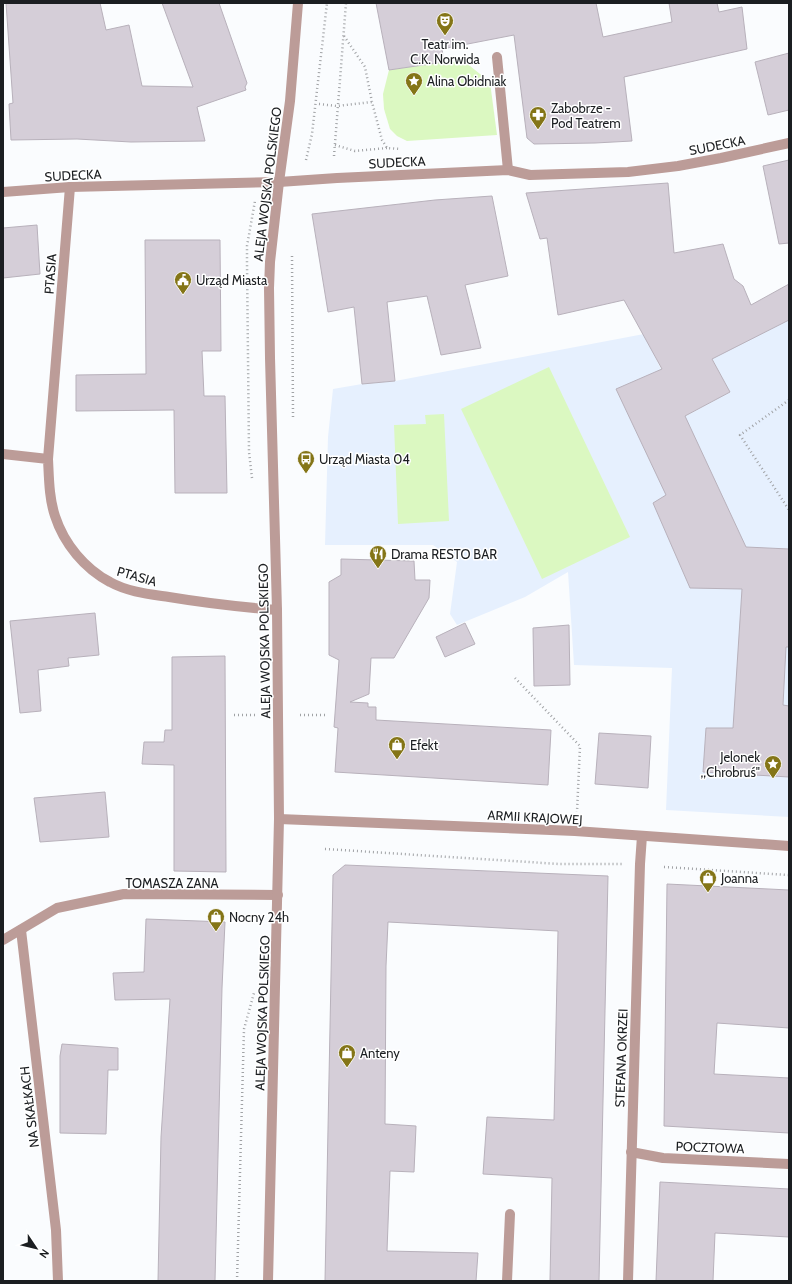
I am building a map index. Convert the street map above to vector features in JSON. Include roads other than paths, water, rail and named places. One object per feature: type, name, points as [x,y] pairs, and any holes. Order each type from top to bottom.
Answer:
[{"type":"street","name":"ALEJA WOJSKA POLSKIEGO","points":[[268,1281],[280,819],[277,610],[269,288],[270,262],[278,182],[290,101],[298,3]]},
{"type":"street","points":[[497,57],[508,170]]},
{"type":"street","name":"SUDECKA","points":[[3,192],[70,187],[258,183],[508,170],[530,175],[628,172],[678,166],[789,143]]},
{"type":"street","name":"PTASIA","points":[[70,187],[48,459],[51,499],[59,528],[76,554],[87,566],[100,576],[124,588],[197,602],[277,610]]},
{"type":"street","points":[[3,454],[48,459]]},
{"type":"street","name":"ARMII KRAJOWEJ","points":[[280,819],[575,831],[789,846]]},
{"type":"street","name":"STEFANA OKRZEI","points":[[628,1281],[642,836]]},
{"type":"street","name":"TOMASZA ZANA","points":[[3,940],[57,908],[124,894],[278,896]]},
{"type":"street","name":"NA SKAŁKACH","points":[[21,930],[56,1230],[58,1281]]},
{"type":"street","name":"POCZTOWA","points":[[631,1152],[663,1158],[789,1164]]},
{"type":"street","points":[[507,1281],[510,1214]]},
{"type":"place","name":"Teatr im. C.K. Norwida","points":[[445,36]]},
{"type":"place","name":"Alina Obidniak","points":[[414,96]]},
{"type":"place","name":"Zabobrze - Pod Teatrem","points":[[538,130]]},
{"type":"place","name":"Urząd Miasta","points":[[183,295]]},
{"type":"place","name":"Urząd Miasta 04","points":[[306,474]]},
{"type":"place","name":"Drama RESTO BAR","points":[[378,569]]},
{"type":"place","name":"Efekt","points":[[397,760]]},
{"type":"place","name":"Jelonek ,,Chrobruś\"","points":[[773,779]]},
{"type":"place","name":"Joanna","points":[[708,893]]},
{"type":"place","name":"Nocny 24h","points":[[216,932]]},
{"type":"place","name":"Anteny","points":[[347,1068]]}]
